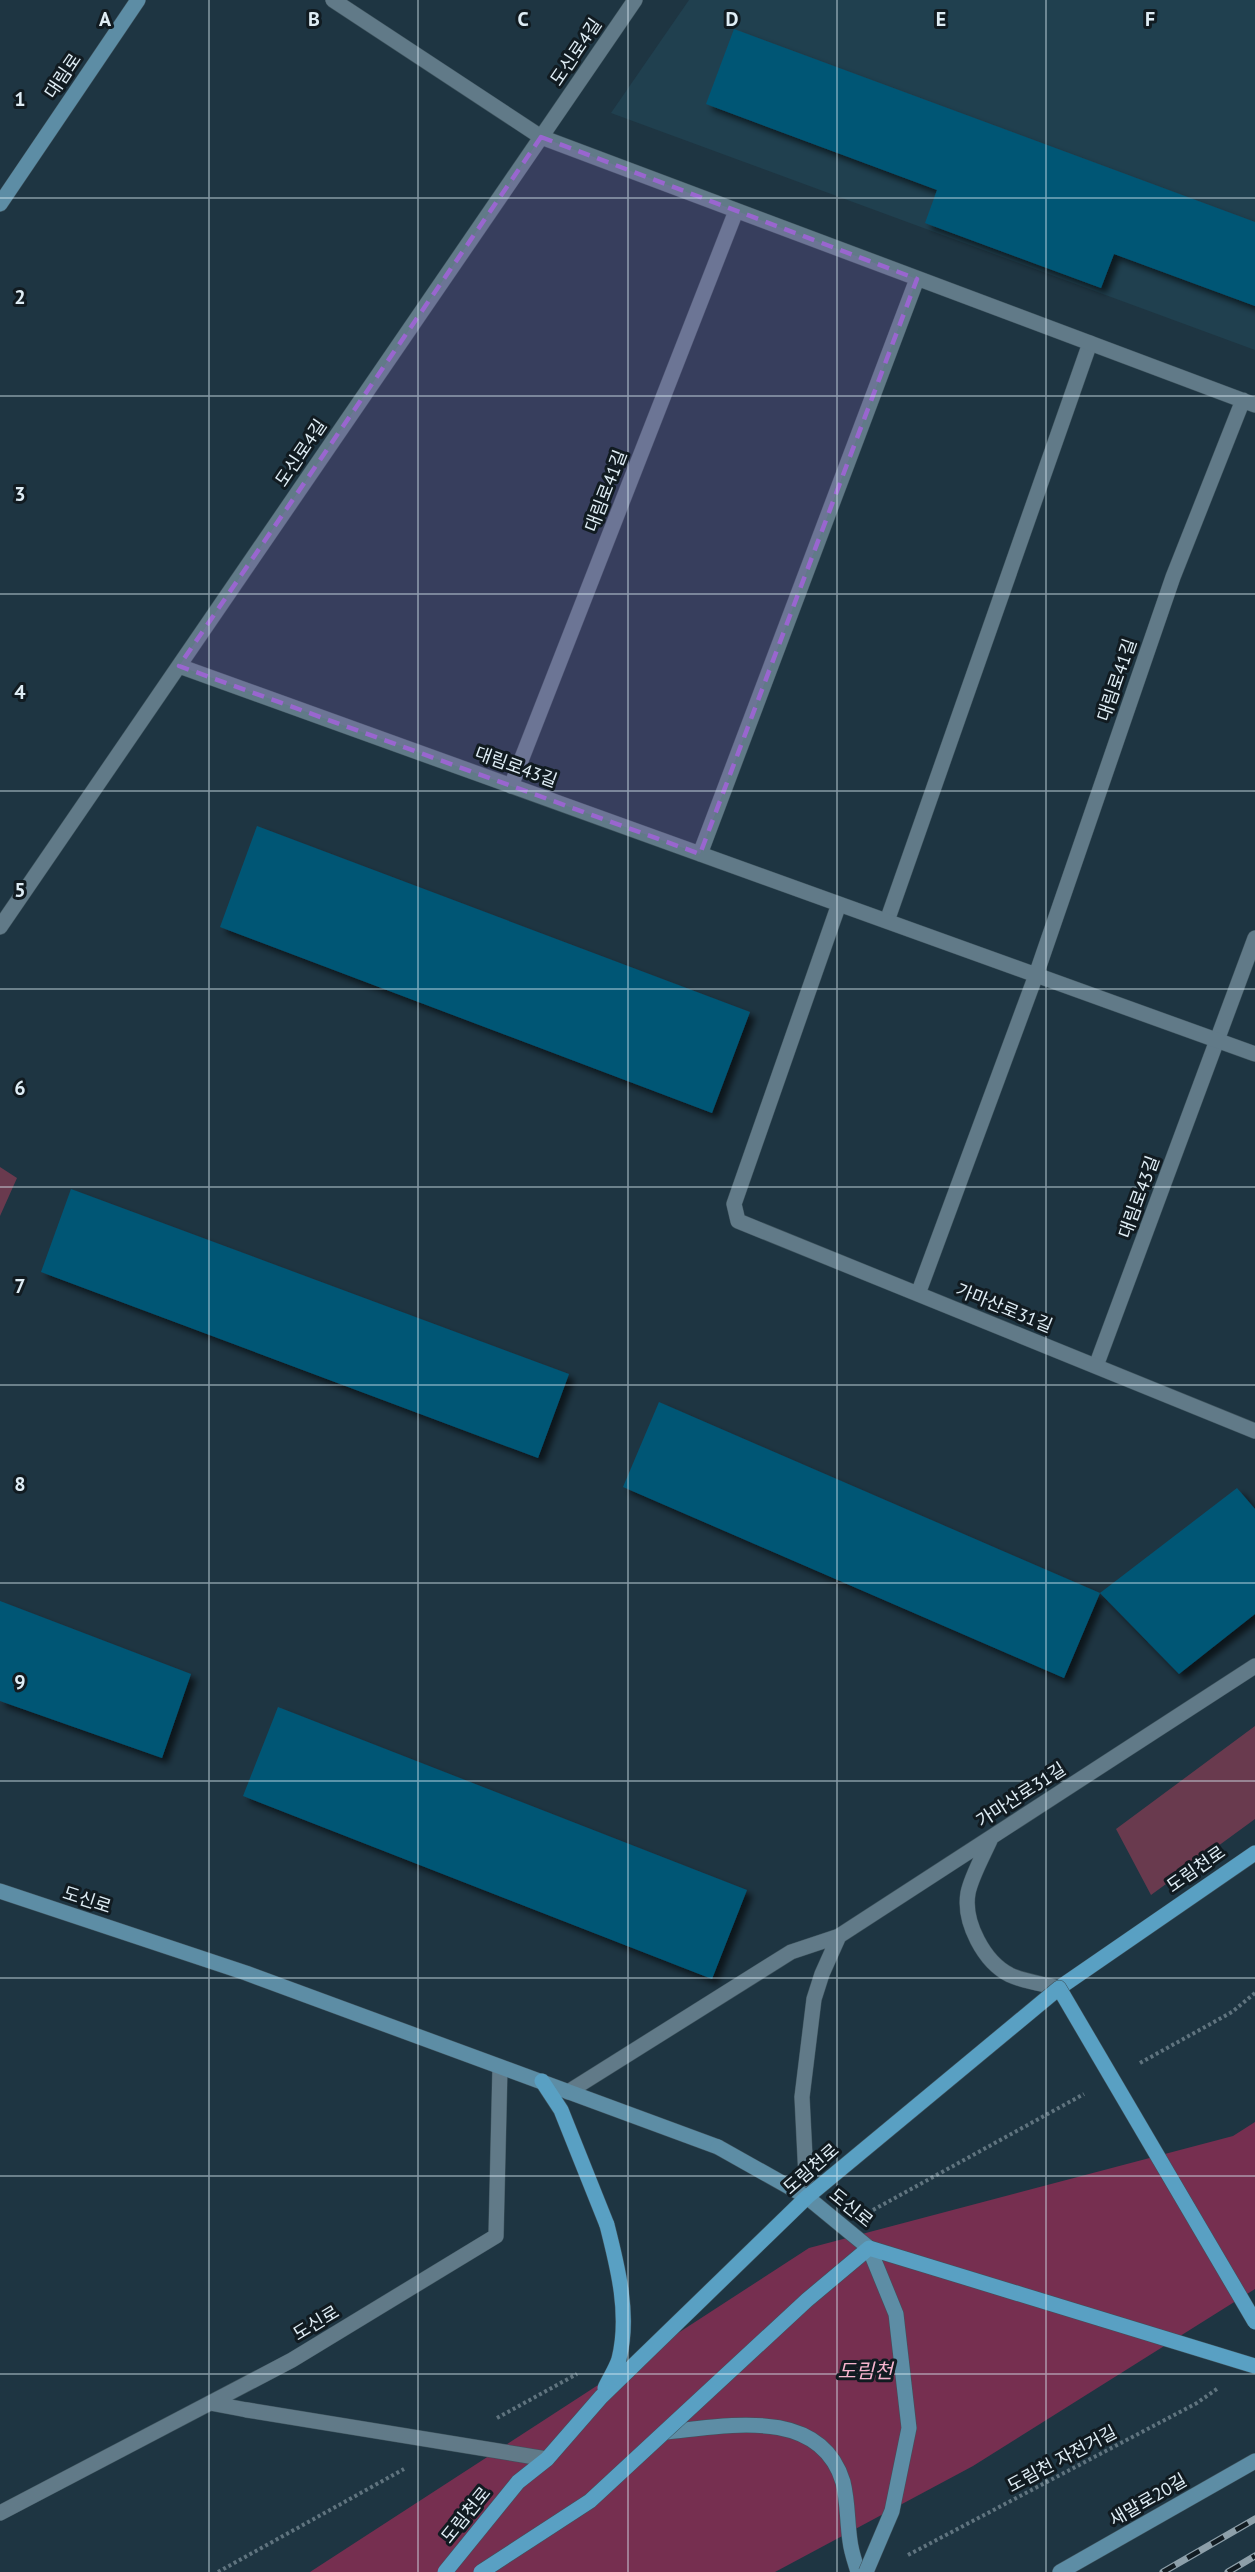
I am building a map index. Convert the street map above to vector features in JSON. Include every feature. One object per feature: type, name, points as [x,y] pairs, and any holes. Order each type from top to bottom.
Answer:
[{"type":"main road","name":"대림로","points":[[0,204],[138,0]]},
{"type":"main road","name":"도림천로","points":[[445,2572],[518,2482],[547,2459],[601,2397],[807,2197],[1059,1988],[1255,1852]]},
{"type":"main road","name":"도신로","points":[[0,1892],[246,1973],[718,2147],[807,2197],[869,2248],[896,2314],[909,2428],[892,2511],[866,2572]]},
{"type":"main road","points":[[1059,1988],[1255,2322]]},
{"type":"main road","points":[[542,2081],[561,2110],[607,2225],[618,2267],[623,2313],[619,2359],[601,2397]]},
{"type":"main road","points":[[481,2572],[590,2501],[807,2300],[869,2248],[1255,2366]]},
{"type":"main road","points":[[667,2432],[766,2424],[790,2429],[810,2439],[830,2456],[842,2480],[848,2502],[850,2542],[858,2572]]},
{"type":"main road","name":"새말로20길","points":[[1060,2572],[1255,2461]]},
{"type":"street","name":"대림로41길","points":[[333,0],[541,137],[1249,403],[1173,577],[1036,975]]},
{"type":"street","name":"도신로4길","points":[[0,927],[635,0]]},
{"type":"street","name":"대림로41길","points":[[512,786],[736,211]]},
{"type":"street","points":[[700,854],[917,279]]},
{"type":"street","points":[[887,921],[1090,343]]},
{"type":"street","name":"대림로43길","points":[[179,666],[1255,1054]]},
{"type":"street","name":"가마산로31길","points":[[839,904],[734,1204],[738,1221],[1255,1431]]},
{"type":"street","points":[[1217,1041],[1255,938]]},
{"type":"street","points":[[918,1294],[1036,975]]},
{"type":"street","name":"대림로43길","points":[[1096,1366],[1217,1041]]},
{"type":"street","name":"가마산로31길","points":[[568,2092],[791,1952],[839,1936],[1255,1666]]},
{"type":"street","points":[[991,1838],[968,1893],[970,1920],[978,1940],[991,1959],[1010,1975],[1059,1988]]},
{"type":"street","points":[[807,2197],[802,2097],[814,1999],[839,1936]]},
{"type":"street","name":"도신로","points":[[0,2513],[292,2360],[496,2236],[500,2067]]},
{"type":"street","points":[[210,2403],[547,2459]]},
{"type":"path","points":[[1232,2012],[1255,1993]]},
{"type":"path","name":"도림천 자전거길","points":[[907,2556],[1197,2403],[1226,2382]]},
{"type":"highlighted area","points":[[541,137],[917,279],[700,854],[179,666]]},
{"type":"shaded area","points":[[689,0],[1255,0],[1255,350],[611,113]]},
{"type":"shaded area","points":[[0,1167],[17,1178],[0,1216]]},
{"type":"shaded area","points":[[1255,1726],[1255,1819],[1151,1895],[1116,1829]]},
{"type":"water","name":"도림천","points":[[1255,2122],[1255,2289],[973,2466],[775,2572],[310,2572],[809,2248],[1233,2136]]},
{"type":"building","points":[[734,29],[1255,222],[1255,306],[1114,254],[1101,288],[925,223],[937,190],[706,104]]},
{"type":"building","points":[[257,826],[750,1012],[712,1113],[220,927]]},
{"type":"building","points":[[71,1189],[569,1374],[538,1458],[41,1272]]},
{"type":"building","points":[[659,1402],[1100,1593],[1064,1678],[623,1487]]},
{"type":"building","points":[[1237,1488],[1255,1509],[1255,1614],[1179,1674],[1100,1593]]},
{"type":"building","points":[[0,1601],[191,1674],[162,1758],[0,1701]]},
{"type":"building","points":[[278,1707],[747,1890],[712,1979],[243,1796]]},
{"type":"railway","points":[[1163,2572],[1255,2519]]},
{"type":"railway","points":[[1228,2572],[1255,2556]]}]
